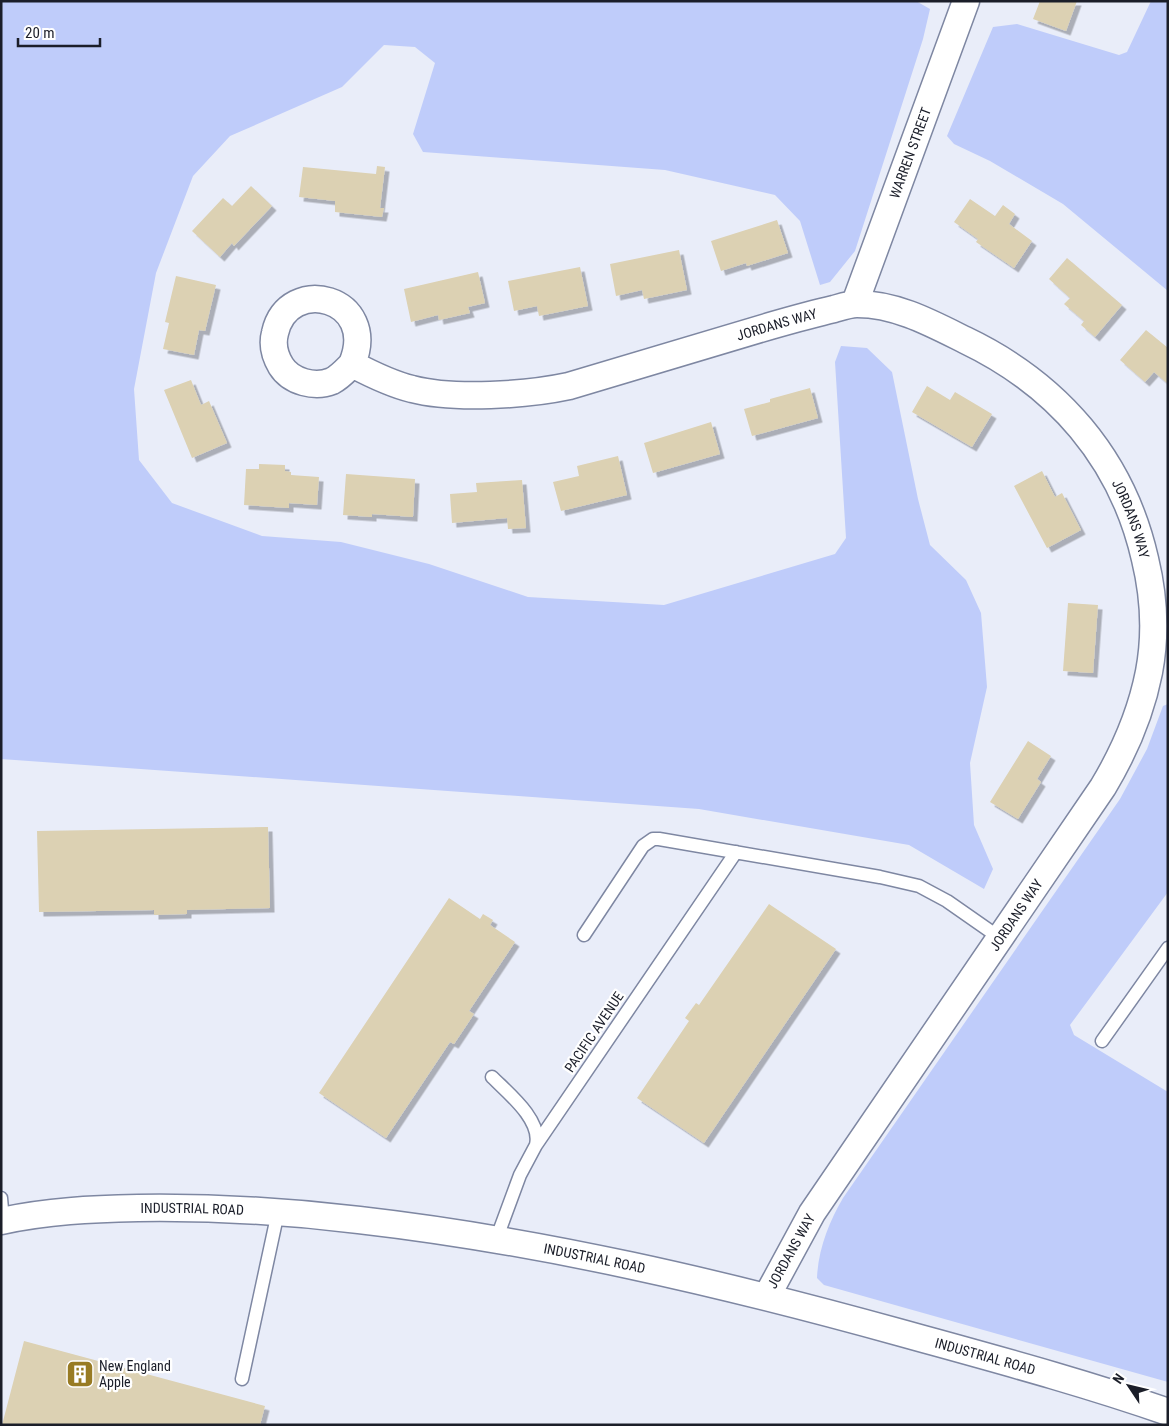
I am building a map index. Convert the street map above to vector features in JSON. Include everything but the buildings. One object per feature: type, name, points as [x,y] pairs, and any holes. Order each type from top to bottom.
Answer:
[{"type":"street","name":"WARREN STREET","points":[[855,303],[966,1]]},
{"type":"street","name":"JORDANS WAY","points":[[352,364],[412,390],[440,394],[515,393],[548,390],[811,314],[855,303],[883,306],[907,313],[935,325],[1000,357],[1041,388],[1077,423],[1093,442],[1118,482],[1131,510],[1141,538],[1152,596],[1152,646],[1149,672],[1133,728],[1103,787],[812,1213],[767,1296]]},
{"type":"street","name":"INDUSTRIAL ROAD","points":[[2,1213],[37,1214],[94,1209],[197,1207],[278,1212],[384,1223],[552,1248],[767,1296],[1014,1364],[1168,1412]]},
{"type":"lane","points":[[584,935],[647,842],[659,839],[880,877],[919,886],[947,901],[1000,938]]},
{"type":"lane","name":"PACIFIC AVENUE","points":[[496,1240],[520,1176],[536,1145],[736,852]]},
{"type":"lane","points":[[1102,1041],[1168,948]]},
{"type":"lane","points":[[492,1077],[518,1103],[532,1121],[538,1138],[536,1145]]},
{"type":"lane","points":[[242,1379],[278,1212]]},
{"type":"shaded area","points":[[1,1],[916,1],[930,9],[923,39],[855,251],[830,282],[820,285],[800,221],[775,195],[665,170],[423,152],[413,134],[435,63],[415,47],[384,45],[342,87],[230,136],[193,176],[156,273],[134,389],[139,460],[172,503],[262,536],[341,542],[429,564],[528,597],[664,605],[835,554],[846,538],[835,362],[841,346],[867,348],[892,372],[918,499],[930,545],[966,580],[981,613],[987,687],[970,763],[974,825],[993,869],[984,889],[909,845],[699,809],[1,759]]},
{"type":"shaded area","points":[[1151,1],[1168,1],[1168,291],[1063,204],[990,161],[954,144],[947,136],[993,27],[1017,24],[1119,55],[1127,52]]},
{"type":"shaded area","points":[[1168,704],[1168,892],[1070,1025],[1074,1035],[1168,1092],[1168,1382],[824,1285],[817,1278],[825,1236],[843,1198],[1120,799],[1147,749],[1163,706]]},
{"type":"place","name":"New England Apple","points":[[80,1374]]}]
